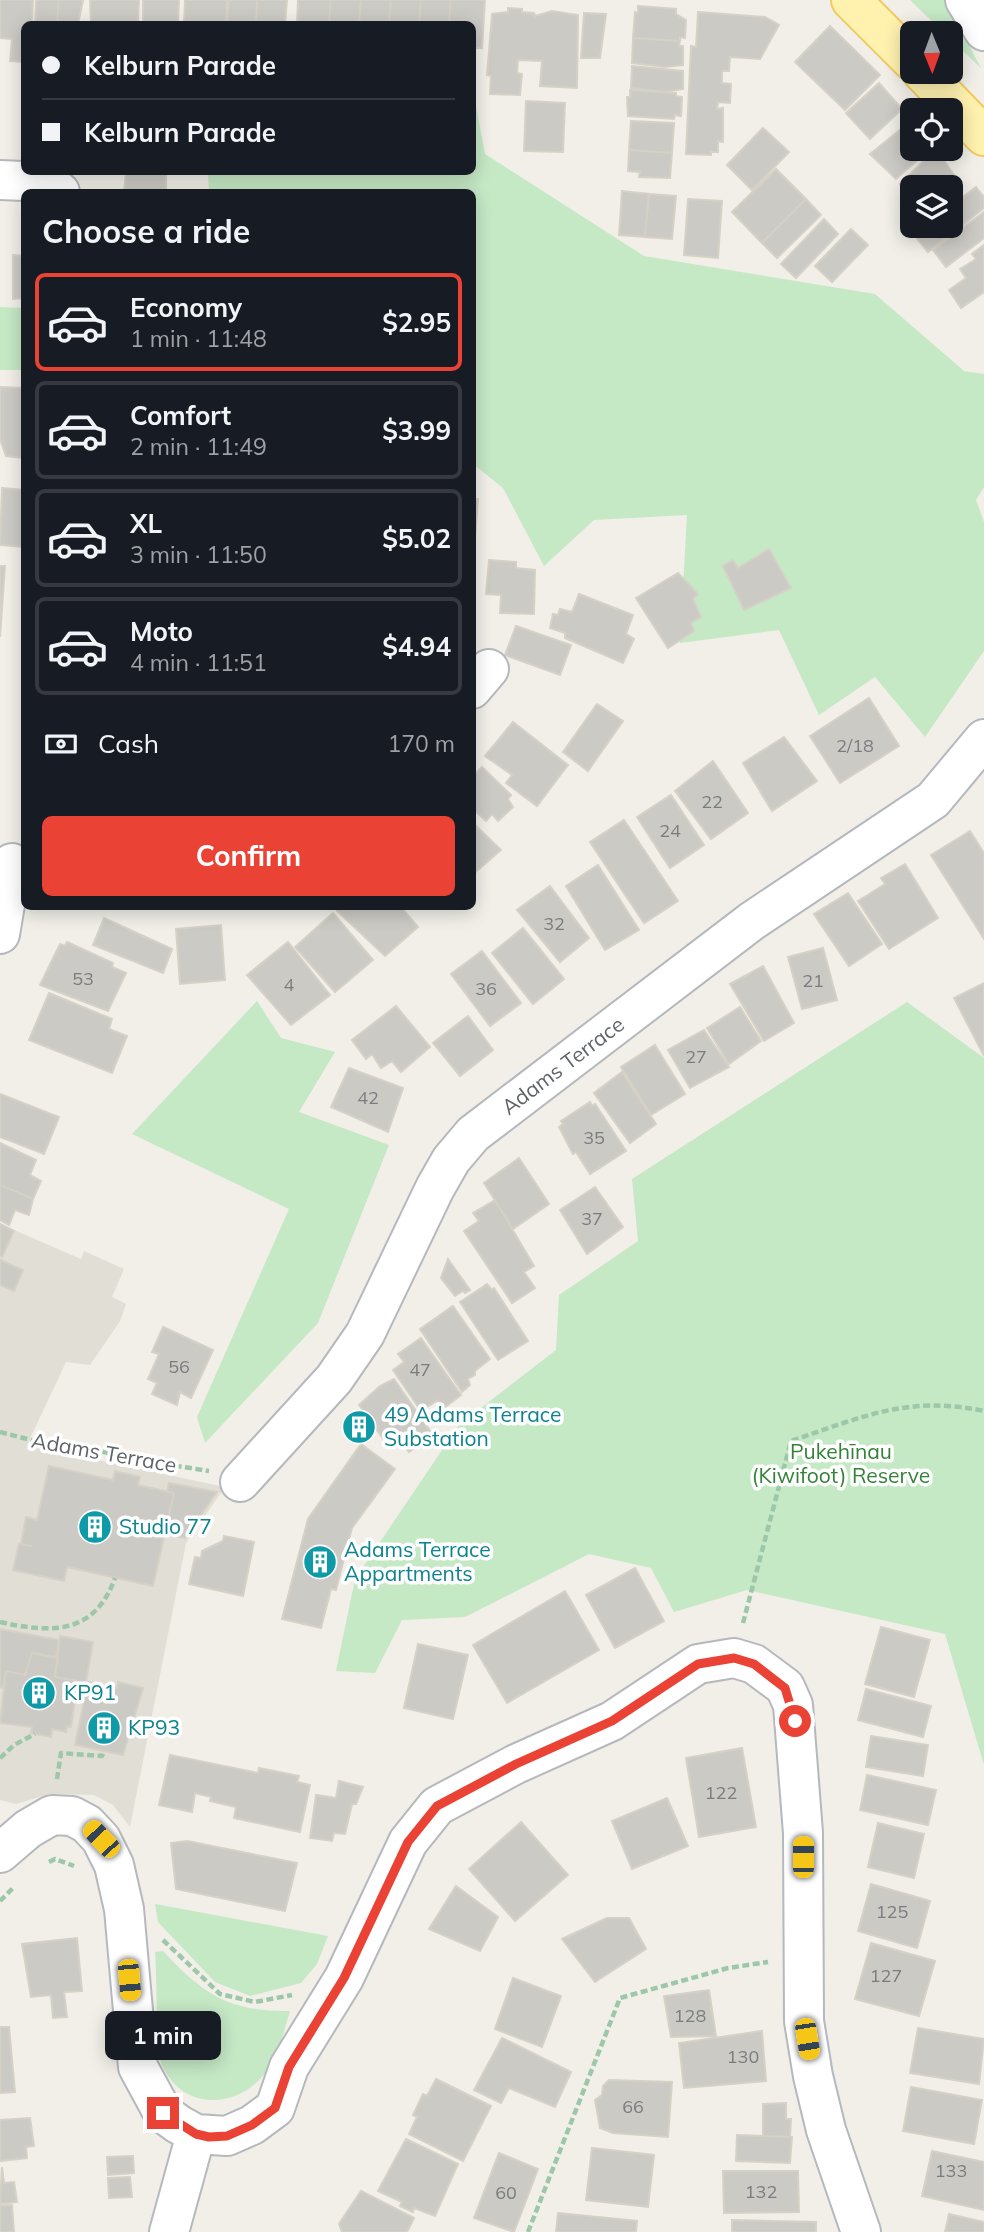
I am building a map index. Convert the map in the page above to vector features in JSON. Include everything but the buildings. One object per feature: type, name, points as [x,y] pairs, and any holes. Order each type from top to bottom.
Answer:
[{"type":"main road","points":[[851,0],[900,49]]},
{"type":"main road","points":[[934,84],[982,132]]},
{"type":"street","points":[[965,0],[984,31]]},
{"type":"street","points":[[0,180],[47,182],[56,189]]},
{"type":"street","name":"Adams Terrace","points":[[225,1477],[334,1379],[365,1334],[435,1188],[451,1160],[473,1134],[752,921],[933,800],[984,739]]},
{"type":"street","points":[[0,934],[12,862]]},
{"type":"street","points":[[10,1867],[27,1829],[52,1815],[72,1815],[87,1824],[101,1839],[114,1865],[124,1909],[138,2067],[163,2113],[196,2134],[227,2136],[252,2125],[275,2108],[289,2067],[344,1978],[408,1842],[437,1806],[516,1764],[612,1721],[698,1664],[734,1658],[754,1664],[771,1674],[785,1688],[793,1705],[803,1833],[804,2021],[826,2130],[861,2232]]},
{"type":"street","points":[[169,2232],[196,2134]]},
{"type":"path","points":[[734,1658],[791,1441],[887,1409],[910,1405],[957,1405],[984,1411]]},
{"type":"path","name":"Adams Terrace","points":[[0,1432],[54,1446],[79,1446],[225,1477]]},
{"type":"path","points":[[0,1622],[42,1630],[73,1625],[96,1610],[115,1578]]},
{"type":"path","points":[[0,1758],[14,1745],[35,1734]]},
{"type":"path","points":[[52,1815],[61,1753],[102,1756],[104,1751]]},
{"type":"path","points":[[45,1863],[55,1859],[78,1867]]},
{"type":"path","points":[[0,1901],[10,1867]]},
{"type":"path","points":[[124,1909],[150,1928],[220,1994],[255,2002],[294,1994]]},
{"type":"path","points":[[528,2232],[620,1998],[728,1968],[804,1956]]},
{"type":"shaded area","points":[[0,1224],[81,1259],[84,1251],[124,1269],[112,1297],[126,1304],[120,1321],[90,1365],[66,1362],[27,1445],[225,1487],[186,1543],[130,1827],[113,1805],[94,1795],[49,1794],[16,1804],[0,1800]]},
{"type":"green space","points":[[910,0],[945,0],[956,21],[932,21]]},
{"type":"green space","points":[[963,34],[981,68],[963,51]]},
{"type":"green space","points":[[476,106],[485,154],[644,256],[875,294],[964,371],[984,374],[984,487],[976,500],[984,522],[984,651],[925,737],[875,677],[819,715],[779,630],[680,643],[687,515],[594,520],[544,566],[503,488],[476,466],[476,189],[209,189],[208,175],[476,175]]},
{"type":"green space","points":[[0,307],[21,308],[21,370],[0,370]]},
{"type":"green space","points":[[257,1001],[281,1038],[335,1052],[299,1112],[389,1145],[318,1323],[205,1443],[197,1417],[289,1209],[132,1134]]},
{"type":"green space","name":"Pukehīnau (Kiwifoot) Reserve","points":[[907,1002],[984,1058],[984,1765],[945,1634],[747,1590],[674,1612],[651,1568],[589,1554],[465,1617],[402,1620],[375,1673],[336,1671],[355,1579],[459,1425],[556,1350],[559,1295],[638,1241],[632,1179]]},
{"type":"green space","points":[[155,1904],[328,1936],[317,1964],[301,1983],[250,1996],[215,1982],[158,1922]]},
{"type":"green space","points":[[163,1951],[191,1979],[219,1997],[250,2008],[290,2011],[271,2065],[254,2084],[241,2093],[226,2099],[196,2097],[183,2091],[171,2080],[162,2065],[155,1952]]},
{"type":"place","name":"49 Adams Terrace Substation","points":[[359,1427]]},
{"type":"place","name":"Studio 77","points":[[95,1527]]},
{"type":"place","name":"Adams Terrace Appartments","points":[[320,1562]]},
{"type":"place","name":"KP91","points":[[39,1693]]},
{"type":"place","name":"KP93","points":[[104,1728]]},
{"type":"route","points":[[163,2113],[196,2134],[209,2137],[227,2136],[252,2125],[275,2108],[289,2067],[344,1978],[408,1842],[437,1806],[516,1764],[558,1748],[612,1721],[698,1664],[734,1658],[754,1664],[771,1674],[785,1688],[793,1705],[795,1721]]}]
